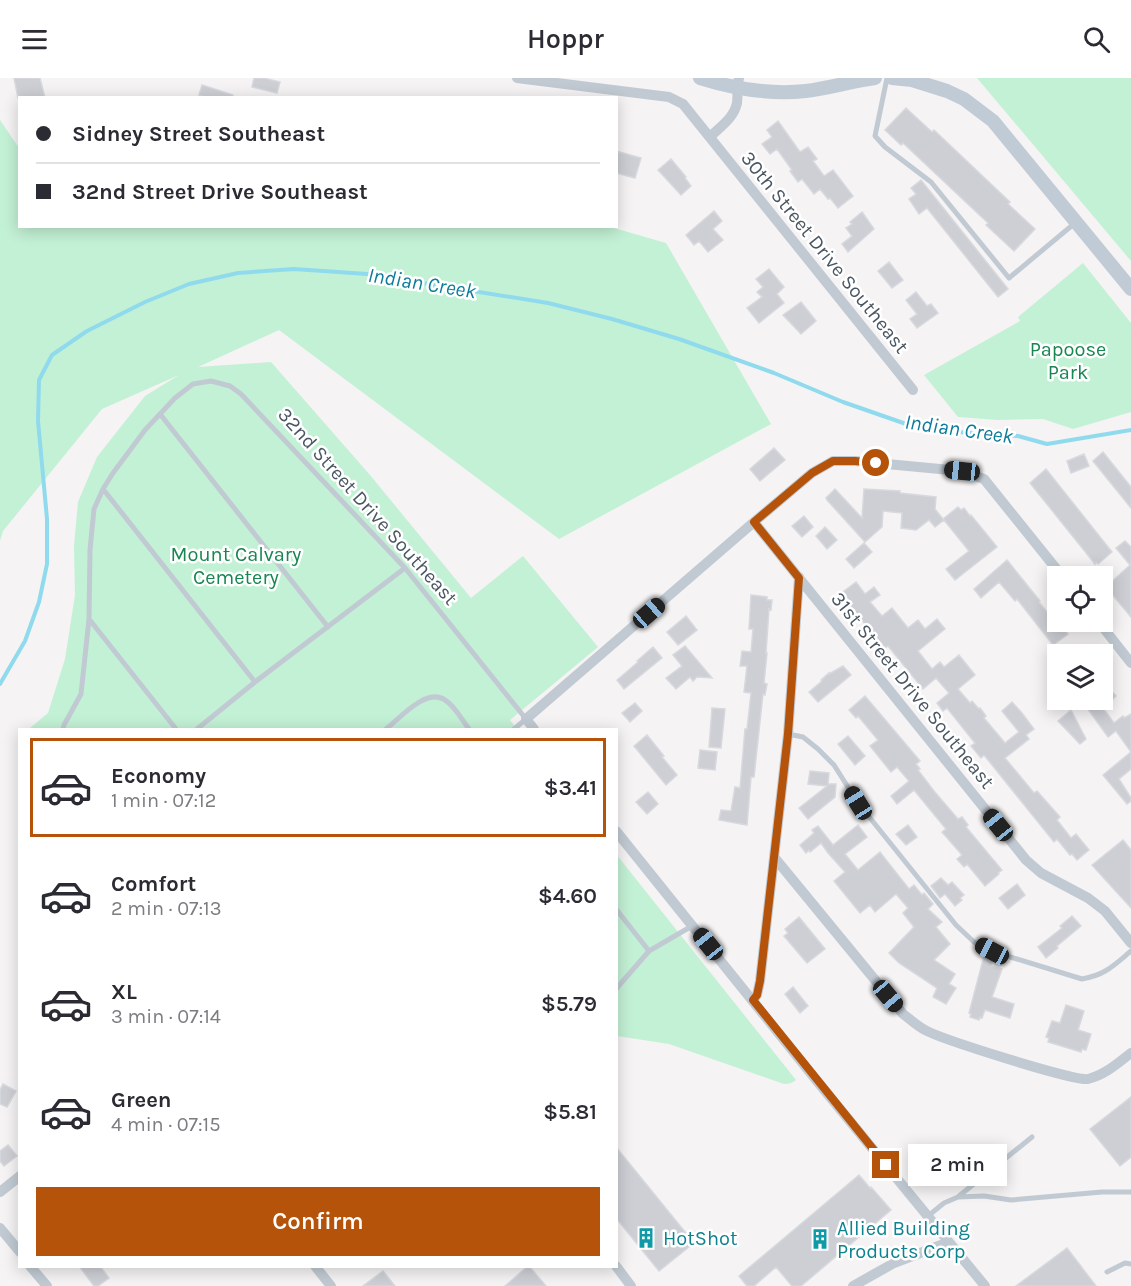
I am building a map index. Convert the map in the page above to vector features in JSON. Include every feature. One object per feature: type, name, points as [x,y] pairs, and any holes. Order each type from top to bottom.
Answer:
[{"type":"main road","points":[[700,78],[779,92],[805,91],[875,78]]},
{"type":"main road","points":[[892,78],[912,80],[947,91],[979,109],[993,121],[1131,289]]},
{"type":"street","name":"30th Street Drive Southeast","points":[[517,78],[669,97],[683,104],[913,390]]},
{"type":"street","points":[[710,137],[733,113],[737,104],[738,83]]},
{"type":"street","points":[[526,719],[812,473],[833,461],[962,471],[984,479],[1054,566]]},
{"type":"street","name":"31st Street Drive Southeast","points":[[754,522],[1026,860],[1041,873],[1088,898],[1105,911],[1131,943]]},
{"type":"street","points":[[753,1000],[757,995],[760,981],[788,734],[799,578]]},
{"type":"street","points":[[1107,632],[1131,663]]},
{"type":"street","name":"32nd Street Drive Southeast","points":[[526,719],[533,728]]},
{"type":"street","points":[[618,833],[985,1286]]},
{"type":"street","points":[[774,857],[903,1014],[925,1030],[951,1040],[1086,1080],[1107,1072],[1131,1053]]},
{"type":"street","points":[[0,1192],[18,1178]]},
{"type":"street","points":[[0,1228],[18,1250]]},
{"type":"street","points":[[853,1286],[894,1263],[949,1242]]},
{"type":"street","points":[[32,1268],[46,1286]]},
{"type":"street","points":[[317,1268],[332,1286]]},
{"type":"street","points":[[618,1268],[631,1286]]},
{"type":"lane","points":[[887,78],[875,136],[885,147],[931,182],[1009,278],[1077,222]]},
{"type":"lane","name":"32nd Street Drive Southeast","points":[[160,414],[193,384],[211,381],[230,386],[241,394],[405,568],[526,719]]},
{"type":"lane","points":[[63,728],[81,694],[89,619],[90,550],[94,509],[103,489],[145,430],[160,414],[328,627]]},
{"type":"lane","points":[[103,489],[255,682]]},
{"type":"lane","points":[[198,728],[405,568]]},
{"type":"lane","points":[[89,619],[175,728]]},
{"type":"lane","points":[[387,728],[417,703],[428,697],[438,696],[450,704],[468,728]]},
{"type":"lane","points":[[515,728],[526,719]]},
{"type":"lane","points":[[788,734],[803,737],[834,765],[858,803],[956,925],[974,942],[992,951],[1082,979],[1107,971],[1131,951]]},
{"type":"lane","points":[[618,912],[649,951]]},
{"type":"lane","points":[[618,987],[649,951],[693,925]]},
{"type":"lane","points":[[928,1216],[944,1203],[958,1197],[1032,1137]]},
{"type":"lane","points":[[958,1197],[984,1196],[1011,1200],[1102,1192],[1131,1192]]},
{"type":"lane","points":[[1107,1272],[1125,1263],[1131,1264]]},
{"type":"green space","points":[[977,78],[1131,78],[1131,261]]},
{"type":"green space","name":"Mount Calvary Cemetery","points":[[0,120],[18,147],[18,228],[614,228],[666,243],[771,424],[559,539],[279,330],[198,367],[271,362],[370,475],[471,598],[523,556],[598,647],[510,720],[516,728],[30,728],[48,713],[65,659],[75,595],[74,546],[78,502],[97,457],[145,396],[179,375],[102,409],[3,531],[0,541]]},
{"type":"green space","name":"Papoose Park","points":[[1083,263],[1131,323],[1131,412],[1073,429],[1043,419],[998,420],[958,417],[924,375],[1020,321],[1018,317]]},
{"type":"green space","points":[[618,857],[796,1080],[784,1084],[669,1044],[618,1036]]},
{"type":"building","points":[[14,78],[40,78],[44,96],[18,96],[18,98]]},
{"type":"building","points":[[254,78],[280,82],[277,93],[252,87]]},
{"type":"building","points":[[202,85],[233,96],[202,96],[199,95]]},
{"type":"building","points":[[906,108],[932,132],[934,130],[1035,229],[1014,251],[986,225],[988,223],[903,143],[901,145],[885,130]]},
{"type":"building","points":[[778,121],[800,152],[808,147],[817,159],[813,161],[824,176],[833,170],[853,196],[838,208],[820,189],[814,194],[802,179],[798,182],[777,149],[770,154],[762,144],[772,137],[767,130]]},
{"type":"building","points":[[618,152],[641,158],[635,178],[618,174]]},
{"type":"building","points":[[671,159],[691,186],[681,195],[658,170]]},
{"type":"building","points":[[921,180],[1008,289],[998,297],[927,208],[919,214],[909,199],[916,194],[911,188]]},
{"type":"building","points":[[714,211],[722,221],[713,229],[723,240],[708,252],[699,241],[694,245],[686,235]]},
{"type":"building","points":[[862,212],[874,229],[848,252],[842,244],[852,236],[846,228]]},
{"type":"building","points":[[889,262],[903,280],[892,288],[878,271]]},
{"type":"building","points":[[769,269],[784,287],[777,294],[784,303],[759,323],[747,308],[762,297],[757,292],[763,287],[756,279]]},
{"type":"building","points":[[916,292],[927,306],[931,304],[938,313],[917,328],[910,319],[917,314],[906,300]]},
{"type":"building","points":[[801,302],[816,321],[801,334],[783,315]]},
{"type":"building","points":[[774,448],[785,460],[760,481],[750,469]]},
{"type":"building","points":[[1103,452],[1131,487],[1131,508],[1093,461]]},
{"type":"building","points":[[1084,454],[1089,466],[1071,473],[1067,461]]},
{"type":"building","points":[[1046,469],[1112,552],[1098,564],[1096,562],[1095,564],[1030,483]]},
{"type":"building","points":[[835,489],[862,518],[864,489],[900,491],[900,493],[936,497],[935,509],[943,519],[958,507],[961,510],[964,508],[997,547],[955,580],[946,569],[969,551],[944,520],[935,527],[929,520],[916,530],[901,528],[902,513],[883,511],[882,527],[865,542],[827,500],[826,498]]},
{"type":"building","points":[[804,516],[813,527],[802,537],[792,526]]},
{"type":"building","points":[[825,527],[837,540],[827,549],[816,536]]},
{"type":"building","points":[[1125,541],[1131,547],[1131,617],[1113,595],[1113,581],[1130,565],[1116,548]]},
{"type":"building","points":[[864,543],[872,552],[854,568],[846,559]]},
{"type":"building","points":[[1007,560],[1047,612],[1047,632],[1066,632],[1068,634],[1052,644],[1017,599],[1015,601],[999,582],[981,598],[974,589]]},
{"type":"building","points":[[856,582],[865,594],[874,587],[880,595],[870,602],[882,616],[892,608],[908,628],[918,620],[925,629],[937,619],[945,629],[918,651],[932,669],[940,662],[944,667],[959,655],[975,675],[958,689],[970,703],[972,701],[980,708],[986,716],[984,718],[1005,743],[1019,732],[1002,711],[1012,702],[1022,713],[1034,729],[1026,735],[1029,739],[1005,758],[1034,793],[1037,791],[1060,817],[1057,820],[1071,838],[1076,834],[1089,850],[1077,860],[1057,839],[1054,842],[984,755],[981,758],[971,746],[975,743],[947,708],[943,711],[937,703],[949,693],[936,678],[923,689],[888,646],[885,648],[843,598],[846,596],[843,592]]},
{"type":"building","points":[[751,595],[772,600],[771,610],[769,609],[764,683],[767,684],[765,695],[763,694],[754,777],[751,777],[747,825],[719,820],[721,810],[731,811],[735,787],[740,788],[745,729],[747,729],[751,693],[744,692],[747,666],[740,666],[742,651],[751,652],[753,629],[749,629]]},
{"type":"building","points":[[686,616],[697,630],[678,645],[667,632]]},
{"type":"building","points":[[685,646],[712,678],[697,677],[693,681],[690,677],[676,689],[666,678],[682,666],[673,655]]},
{"type":"building","points":[[653,647],[662,658],[624,689],[617,680]]},
{"type":"building","points":[[843,666],[851,675],[818,702],[809,692],[829,673]]},
{"type":"building","points":[[865,696],[920,761],[916,764],[920,769],[918,770],[934,791],[958,819],[962,817],[968,825],[966,827],[1002,870],[985,886],[967,864],[964,867],[957,859],[962,855],[942,832],[946,829],[914,790],[897,804],[891,796],[909,781],[897,767],[891,772],[870,746],[878,740],[858,716],[856,718],[849,710]]},
{"type":"building","points":[[635,703],[642,711],[630,722],[622,713]]},
{"type":"building","points":[[712,708],[725,709],[721,748],[709,747]]},
{"type":"building","points":[[1071,710],[1086,739],[1080,744],[1058,721]]},
{"type":"building","points":[[1089,710],[1104,710],[1114,723],[1123,716],[1124,718],[1131,714],[1131,752],[1116,731],[1108,737]]},
{"type":"building","points":[[647,735],[677,775],[666,785],[634,746]]},
{"type":"building","points":[[848,736],[865,756],[855,765],[838,744]]},
{"type":"building","points":[[700,750],[717,752],[715,770],[698,768]]},
{"type":"building","points":[[1131,752],[1131,769],[1119,779],[1131,798],[1127,804],[1103,775]]},
{"type":"building","points":[[810,771],[829,773],[828,784],[836,784],[835,797],[808,819],[799,808],[827,786],[808,784]]},
{"type":"building","points":[[648,792],[658,804],[647,814],[636,802]]},
{"type":"building","points":[[858,825],[867,837],[845,854],[858,870],[880,852],[909,889],[914,885],[922,895],[924,893],[933,904],[928,909],[942,922],[936,927],[950,944],[934,960],[955,974],[949,984],[956,988],[946,1004],[933,997],[937,988],[899,963],[889,953],[914,927],[903,913],[908,908],[896,894],[875,912],[870,905],[860,913],[834,881],[845,872],[821,843],[806,853],[800,845],[814,833],[812,830],[818,826],[833,845]]},
{"type":"building","points":[[908,825],[917,837],[906,845],[896,834]]},
{"type":"building","points":[[1123,840],[1131,850],[1131,908],[1092,865]]},
{"type":"building","points":[[941,878],[948,885],[952,882],[964,895],[955,906],[945,894],[940,898],[931,886]]},
{"type":"building","points":[[1017,884],[1025,895],[1008,909],[999,898]]},
{"type":"building","points":[[1072,916],[1081,926],[1046,958],[1038,947],[1062,928],[1060,926]]},
{"type":"building","points":[[799,917],[825,949],[807,963],[784,936],[788,933],[785,929]]},
{"type":"building","points":[[984,956],[993,959],[991,966],[1002,969],[992,997],[1014,1004],[1010,1018],[985,1010],[979,1020],[970,1017],[969,1013]]},
{"type":"building","points":[[793,987],[808,1006],[800,1013],[785,994]]},
{"type":"building","points":[[1066,1005],[1084,1011],[1078,1030],[1091,1034],[1086,1050],[1082,1049],[1081,1052],[1048,1042],[1049,1038],[1046,1037],[1052,1021],[1060,1023]]},
{"type":"building","points":[[3,1084],[16,1091],[7,1107],[0,1104],[0,1090]]},
{"type":"building","points":[[1131,1097],[1131,1157],[1120,1166],[1090,1129]]},
{"type":"building","points":[[8,1145],[17,1156],[4,1166],[0,1161],[0,1151]]},
{"type":"building","points":[[618,1149],[694,1243],[659,1271],[618,1220]]},
{"type":"building","name":"Allied Building Products Corp","points":[[859,1175],[891,1210],[801,1286],[792,1286],[776,1267],[754,1286],[747,1286],[739,1276]]},
{"type":"building","points":[[1067,1248],[1096,1286],[1016,1286]]},
{"type":"building","points":[[80,1268],[102,1268],[109,1278],[98,1286],[94,1286]]},
{"type":"building","points":[[526,1268],[531,1268],[546,1286],[505,1286]]},
{"type":"building","points":[[383,1271],[395,1286],[363,1286]]},
{"type":"waterway","name":"Indian Creek","points":[[0,684],[25,641],[39,602],[47,564],[47,519],[38,421],[39,380],[52,355],[87,331],[145,302],[189,284],[238,273],[294,269],[367,274],[548,303],[612,319],[679,339],[909,425],[958,432],[1018,436],[1047,444],[1131,430]]},
{"type":"place","name":"HotShot","points":[[646,1238]]},
{"type":"place","name":"Allied Building Products Corp","points":[[820,1239]]},
{"type":"route","points":[[876,463],[833,461],[812,473],[754,522],[799,578],[788,734],[759,989],[753,1000],[886,1165]]}]
